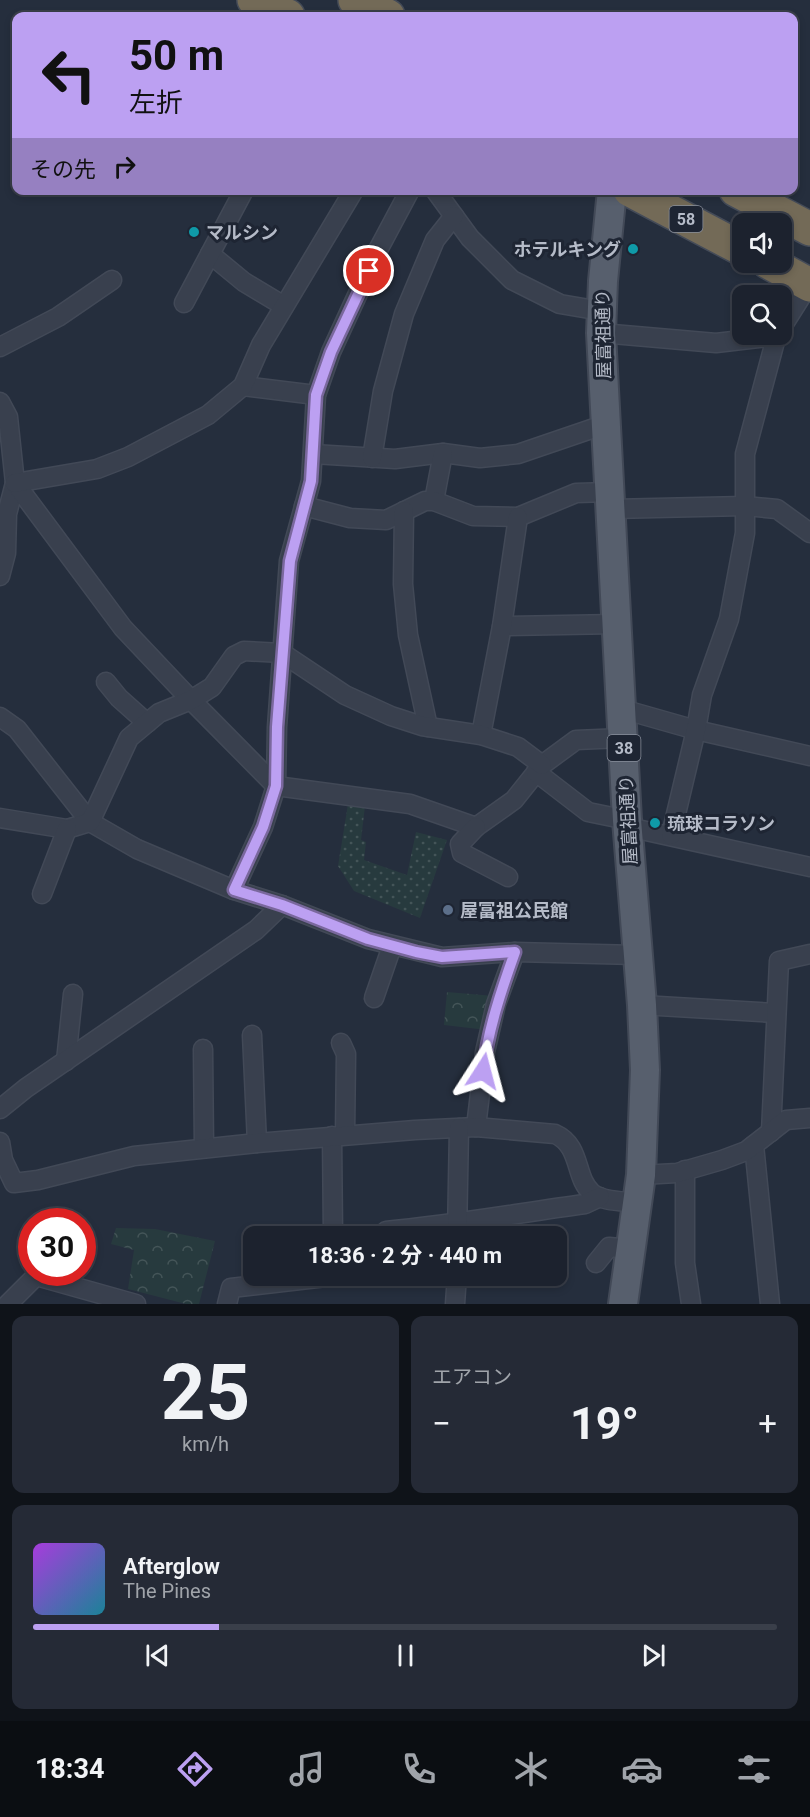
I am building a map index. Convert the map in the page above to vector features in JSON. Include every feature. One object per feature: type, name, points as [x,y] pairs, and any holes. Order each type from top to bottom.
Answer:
[{"type":"highway","points":[[254,0],[280,12]]},
{"type":"highway","points":[[355,0],[379,12]]},
{"type":"highway","name":"58","points":[[639,195],[732,244]]},
{"type":"highway","points":[[745,195],[810,229]]},
{"type":"highway","points":[[788,273],[809,285]]},
{"type":"main road","name":"屋富祖通り","points":[[611,195],[601,322],[627,823],[645,1070],[641,1175],[622,1304]]},
{"type":"street","points":[[184,303],[241,195]]},
{"type":"street","points":[[15,483],[97,469],[128,457],[198,420],[243,386],[261,345],[351,195]]},
{"type":"street","points":[[234,890],[263,827],[276,786],[277,727],[290,561],[311,481],[316,395],[331,352],[378,250],[407,195]]},
{"type":"street","points":[[439,195],[470,238],[512,280],[560,304],[601,322],[716,343],[732,340]]},
{"type":"street","points":[[372,458],[383,391],[404,314],[435,240],[454,216]]},
{"type":"street","points":[[210,254],[244,282],[284,306]]},
{"type":"street","points":[[0,347],[58,317],[112,280]]},
{"type":"street","points":[[792,311],[809,285]]},
{"type":"street","points":[[671,835],[702,695],[729,620],[745,533],[745,454],[774,345]]},
{"type":"street","points":[[243,386],[316,395]]},
{"type":"street","points":[[0,576],[6,553],[7,514],[15,483],[3,412]]},
{"type":"street","points":[[313,454],[395,459],[443,453],[480,458],[518,454],[606,424]]},
{"type":"street","points":[[434,501],[443,453]]},
{"type":"street","points":[[15,483],[123,628],[276,786],[410,804],[476,827]]},
{"type":"street","points":[[304,506],[350,518],[386,520],[425,501],[434,501],[473,516],[518,517],[576,493],[611,500],[777,509],[810,533]]},
{"type":"street","points":[[404,511],[403,584],[408,635],[428,727]]},
{"type":"street","points":[[481,735],[502,626],[518,517]]},
{"type":"street","points":[[502,626],[618,624]]},
{"type":"street","points":[[0,818],[67,829],[90,822],[129,738],[159,713],[191,700],[212,687],[234,656],[244,651],[282,653],[345,695],[391,716],[428,727],[481,735],[518,747],[539,769],[588,812],[671,835],[810,867]]},
{"type":"street","points":[[106,682],[119,698],[147,723]]},
{"type":"street","points":[[622,709],[696,730],[810,756]]},
{"type":"street","points":[[0,717],[17,729],[90,822],[137,849],[234,890],[282,905],[368,939],[442,957],[515,952],[637,955]]},
{"type":"street","points":[[508,877],[462,853],[460,844],[476,827],[514,800],[539,769],[576,740],[623,738]]},
{"type":"street","points":[[42,894],[67,829]]},
{"type":"street","points":[[0,1109],[26,1088],[256,930],[282,905]]},
{"type":"street","points":[[374,998],[392,946]]},
{"type":"street","points":[[457,1226],[467,1128],[496,1004],[515,952]]},
{"type":"street","points":[[771,1132],[779,961],[810,954]]},
{"type":"street","points":[[66,1061],[73,994]]},
{"type":"street","points":[[642,1005],[776,1013]]},
{"type":"street","points":[[252,1035],[257,1143]]},
{"type":"street","points":[[334,1226],[346,1054],[341,1043]]},
{"type":"street","points":[[203,1049],[204,1148]]},
{"type":"street","points":[[641,1175],[677,1173],[722,1160],[746,1151],[786,1120],[810,1118]]},
{"type":"street","points":[[0,1142],[3,1160],[14,1183],[134,1156],[339,1135],[467,1128],[555,1134],[569,1145],[587,1188],[592,1194],[638,1203]]},
{"type":"street","points":[[754,1144],[770,1304]]},
{"type":"street","points":[[685,1170],[685,1263],[690,1304]]},
{"type":"street","points":[[472,1226],[585,1204],[600,1197]]},
{"type":"street","points":[[596,1263],[609,1247],[631,1249]]},
{"type":"street","points":[[8,1304],[36,1276],[113,1301],[136,1304]]},
{"type":"street","points":[[227,1304],[231,1288],[250,1286]]},
{"type":"street","points":[[455,1304],[456,1286]]},
{"type":"green space","points":[[348,804],[365,806],[361,840],[366,842],[364,860],[407,875],[416,832],[447,840],[420,918],[354,891],[338,866]]},
{"type":"green space","points":[[447,992],[494,996],[487,1030],[444,1025]]},
{"type":"green space","points":[[116,1228],[155,1229],[215,1241],[199,1304],[186,1304],[128,1289],[134,1250],[111,1244]]},
{"type":"place","name":"マルシン","points":[[194,232]]},
{"type":"place","name":"ホテルキング","points":[[633,249]]},
{"type":"place","name":"琉球コラソン","points":[[655,823]]},
{"type":"place","name":"屋冨祖公民館","points":[[448,910]]},
{"type":"route","points":[[369,271],[331,352],[316,395],[311,481],[290,561],[277,727],[276,786],[263,827],[234,890],[282,905],[368,939],[416,952],[442,957],[515,952],[496,1004],[483,1071]]}]
